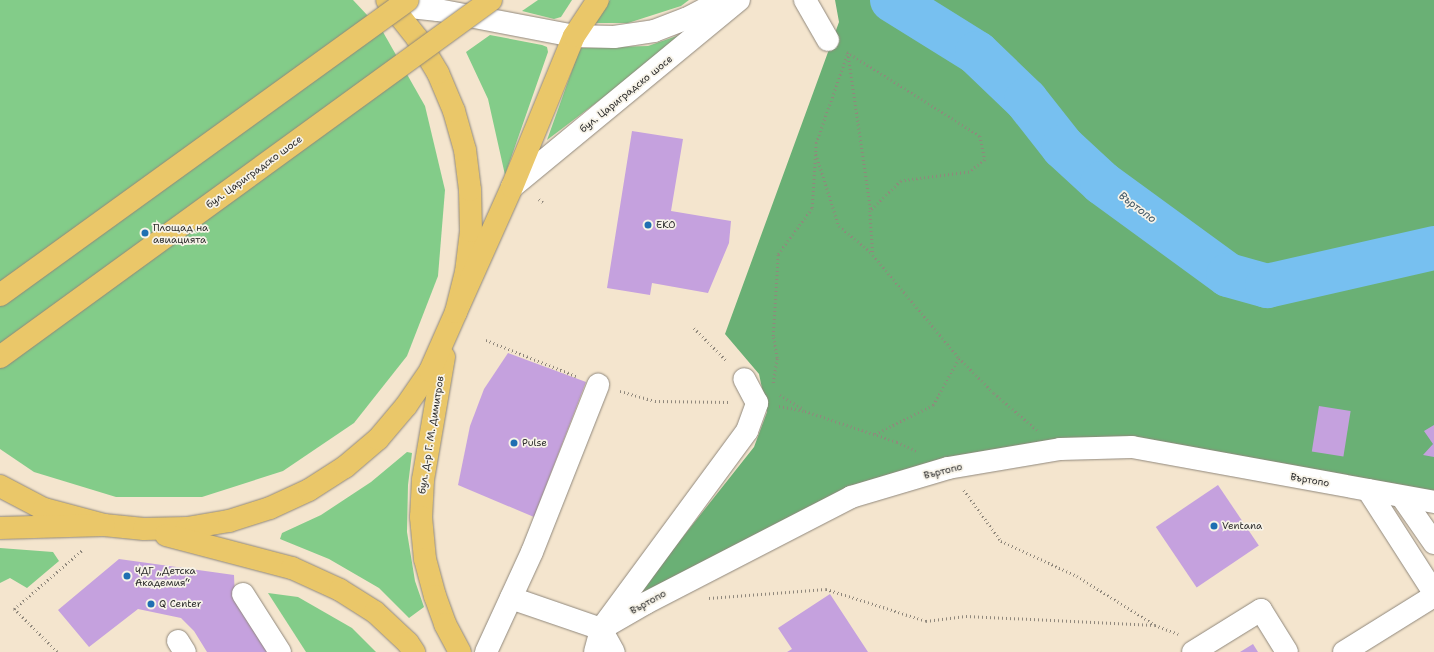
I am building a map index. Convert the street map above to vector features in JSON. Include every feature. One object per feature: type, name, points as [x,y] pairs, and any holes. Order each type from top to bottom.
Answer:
[{"type":"main road","name":"бул. Цариградско шосе","points":[[0,357],[491,0]]},
{"type":"main road","points":[[0,528],[104,525],[144,529],[187,528],[229,521],[270,508],[309,490],[345,467],[372,443],[406,406],[430,371],[512,187],[574,36],[598,0]]},
{"type":"main road","points":[[0,295],[396,2],[438,73],[454,110],[464,150],[470,190],[470,232],[466,272],[456,312]]},
{"type":"main road","name":"бул. Д-р Г. М. Димитров","points":[[448,332],[423,480],[421,518],[425,559],[435,596],[445,624],[460,652]]},
{"type":"main road","points":[[0,486],[44,509],[104,525]]},
{"type":"main road","points":[[144,529],[292,568],[340,590],[375,612],[408,643],[414,652]]},
{"type":"street","points":[[396,2],[442,5],[574,36],[614,37],[654,31],[686,19],[722,0]]},
{"type":"street","name":"бул. Цариградско шосе","points":[[512,187],[739,0]]},
{"type":"street","points":[[805,0],[828,40]]},
{"type":"street","points":[[594,652],[601,629],[747,431],[757,403],[744,379]]},
{"type":"street","points":[[486,652],[532,552],[598,385]]},
{"type":"street","name":"Въртопо","points":[[601,629],[646,603],[851,497],[948,468],[1060,449],[1132,447],[1434,502]]},
{"type":"street","points":[[1344,652],[1434,594],[1368,490]]},
{"type":"street","points":[[1402,497],[1434,543]]},
{"type":"street","points":[[243,594],[280,652]]},
{"type":"street","points":[[511,598],[601,629],[614,652]]},
{"type":"street","points":[[1198,649],[1261,610],[1287,652]]},
{"type":"path","points":[[775,389],[773,384],[777,358],[773,336],[774,293],[778,254],[812,208],[816,152],[831,98],[848,52]]},
{"type":"path","points":[[848,52],[980,136],[985,160],[969,172],[901,182],[871,210]]},
{"type":"path","points":[[848,52],[871,210],[873,255]]},
{"type":"path","points":[[816,152],[839,226],[873,255],[959,358],[994,393],[1060,449]]},
{"type":"path","points":[[539,199],[543,202]]},
{"type":"path","points":[[694,328],[744,379]]},
{"type":"path","points":[[486,340],[598,385],[655,401],[714,402]]},
{"type":"path","points":[[874,434],[933,405],[959,358]]},
{"type":"path","points":[[777,393],[805,410],[897,442],[948,468],[1001,541],[1077,576],[1155,625],[1198,649]]},
{"type":"path","points":[[57,652],[14,609],[87,546]]},
{"type":"path","points":[[707,598],[826,589],[926,621],[966,616],[1155,625]]},
{"type":"green space","points":[[0,0],[353,0],[383,32],[425,106],[445,190],[438,276],[407,356],[354,423],[283,471],[202,497],[116,497],[34,472],[0,449]]},
{"type":"green space","points":[[538,0],[572,0],[561,17],[554,19],[522,11]]},
{"type":"green space","points":[[610,0],[689,0],[681,6],[628,23],[592,23]]},
{"type":"green space","points":[[835,0],[1434,0],[1434,502],[1132,447],[1060,449],[851,497],[646,603],[640,591],[754,447],[767,412],[759,374],[725,334],[839,22]]},
{"type":"green space","points":[[691,31],[547,140],[580,48],[648,46]]},
{"type":"green space","points":[[490,35],[542,45],[547,47],[548,52],[505,175],[488,99],[466,52]]},
{"type":"green space","points":[[407,452],[412,453],[408,485],[407,532],[415,581],[424,607],[409,618],[379,588],[329,559],[280,539],[282,533],[321,515],[371,482]]},
{"type":"green space","points":[[0,548],[53,552],[59,561],[27,588],[10,578],[0,583]]},
{"type":"green space","points":[[268,593],[298,597],[352,628],[376,652],[306,652]]},
{"type":"building","points":[[632,131],[683,139],[671,211],[731,221],[729,243],[708,293],[652,283],[650,295],[607,288]]},
{"type":"building","name":"Pulse","points":[[508,353],[586,382],[534,517],[458,485],[470,426],[484,389]]},
{"type":"building","points":[[1319,406],[1351,411],[1343,456],[1312,451]]},
{"type":"building","points":[[1434,425],[1434,457],[1423,455],[1433,444],[1424,431]]},
{"type":"building","points":[[1218,485],[1259,546],[1197,587],[1156,527]]},
{"type":"building","name":"Q Center","points":[[119,559],[234,575],[235,599],[269,652],[207,652],[194,631],[181,618],[138,609],[89,647],[58,610]]},
{"type":"building","points":[[830,594],[868,652],[787,652],[792,649],[778,628]]},
{"type":"building","points":[[1253,644],[1258,652],[1240,652]]},
{"type":"waterway","name":"Въртопо","points":[[892,0],[977,53],[1026,100],[1063,147],[1102,183],[1228,275],[1267,286],[1434,248]]},
{"type":"place","name":"EKO","points":[[648,225]]},
{"type":"place","name":"Площад на авиацията","points":[[145,233]]},
{"type":"place","name":"Pulse","points":[[514,443]]},
{"type":"place","name":"Ventana","points":[[1214,526]]},
{"type":"place","name":"ЧДГ „Детска Академия“","points":[[127,576]]},
{"type":"place","name":"Q Center","points":[[151,604]]}]
